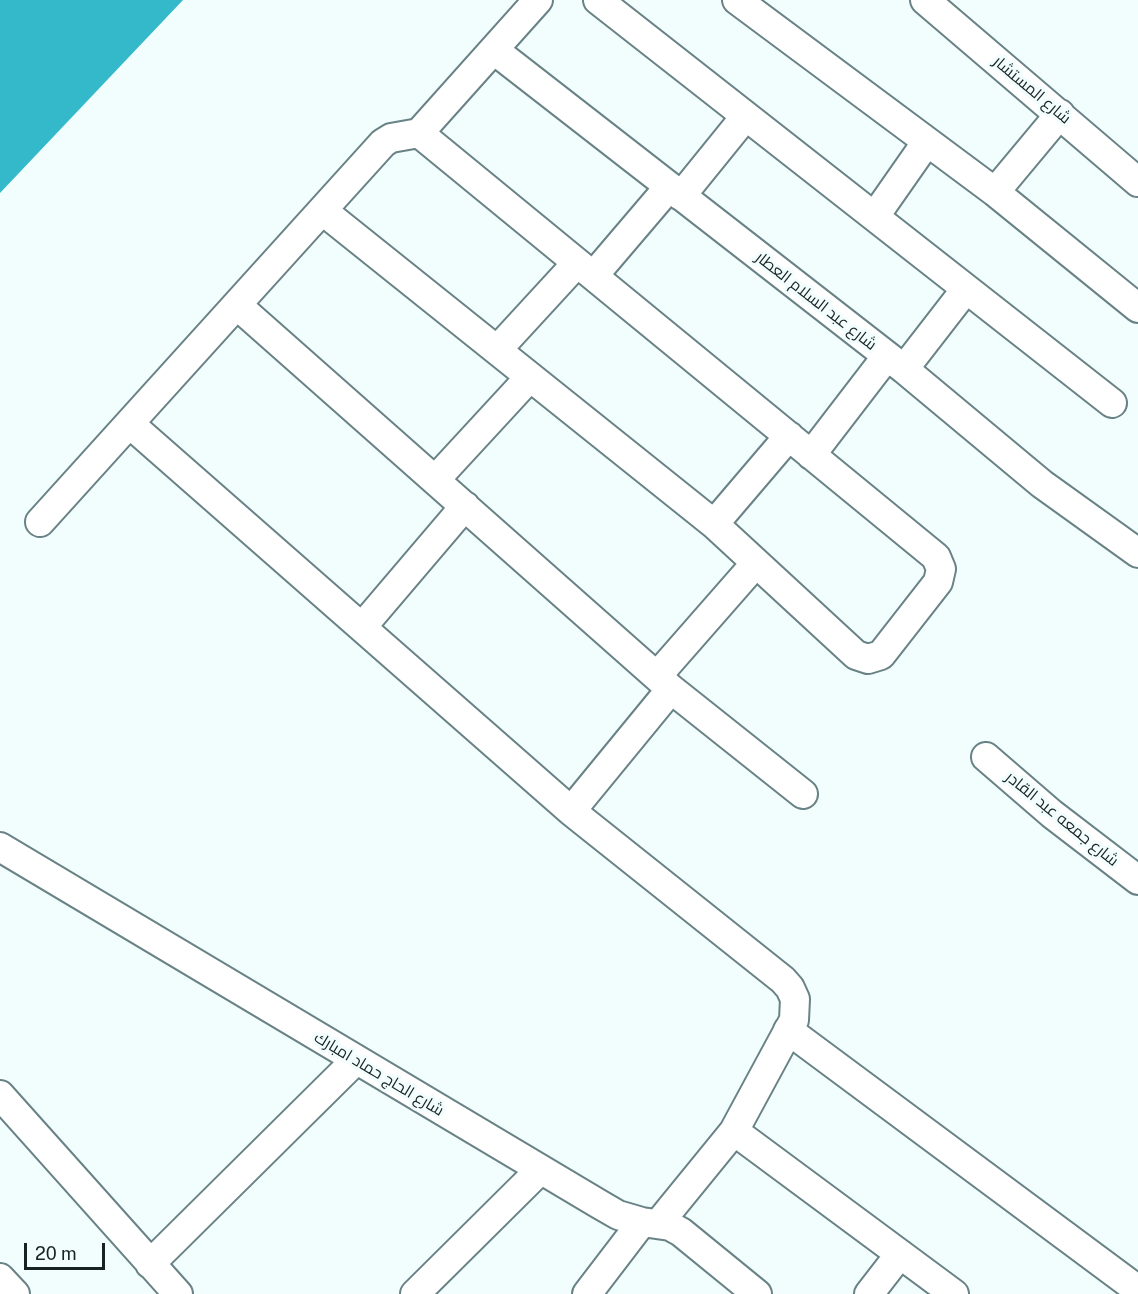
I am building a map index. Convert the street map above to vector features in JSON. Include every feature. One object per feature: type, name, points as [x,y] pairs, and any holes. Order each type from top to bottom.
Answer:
[{"type":"street","points":[[40,522],[238,306],[383,143],[391,138],[419,133],[538,0]]},
{"type":"street","points":[[598,0],[1112,403]]},
{"type":"street","points":[[736,0],[995,192],[1138,308]]},
{"type":"street","name":"شارع المستشار","points":[[925,0],[1138,182]]},
{"type":"street","name":"شارع عبد السلام العطار","points":[[494,50],[895,362],[1042,484],[1138,553]]},
{"type":"street","points":[[995,192],[1060,114]]},
{"type":"street","points":[[497,350],[675,191],[745,117]]},
{"type":"street","points":[[323,211],[714,524],[856,655],[868,658],[881,655],[938,582],[941,569],[936,557],[419,133]]},
{"type":"street","points":[[875,216],[926,143]]},
{"type":"street","points":[[811,455],[895,362],[966,289]]},
{"type":"street","points":[[238,306],[664,682],[803,794]]},
{"type":"street","points":[[435,480],[530,377]]},
{"type":"street","points":[[130,424],[571,811],[783,980],[795,999],[794,1020],[734,1131],[587,1294]]},
{"type":"street","points":[[714,524],[789,436]]},
{"type":"street","points":[[362,627],[465,506]]},
{"type":"street","points":[[571,811],[664,682],[756,562]]},
{"type":"street","name":"شارع جمعه عبد القادر","points":[[987,757],[1052,814],[1138,880]]},
{"type":"street","name":"شارع الحاج حماد امبارك","points":[[0,846],[355,1061],[618,1215],[681,1232],[757,1294]]},
{"type":"street","points":[[788,1030],[1138,1290]]},
{"type":"street","points":[[150,1264],[355,1061]]},
{"type":"street","points":[[0,1095],[178,1294]]},
{"type":"street","points":[[734,1131],[954,1294]]},
{"type":"street","points":[[415,1294],[540,1170]]},
{"type":"street","points":[[869,1294],[900,1254]]},
{"type":"street","points":[[0,1278],[15,1294]]},
{"type":"water","points":[[0,0],[183,0],[0,193]]}]
